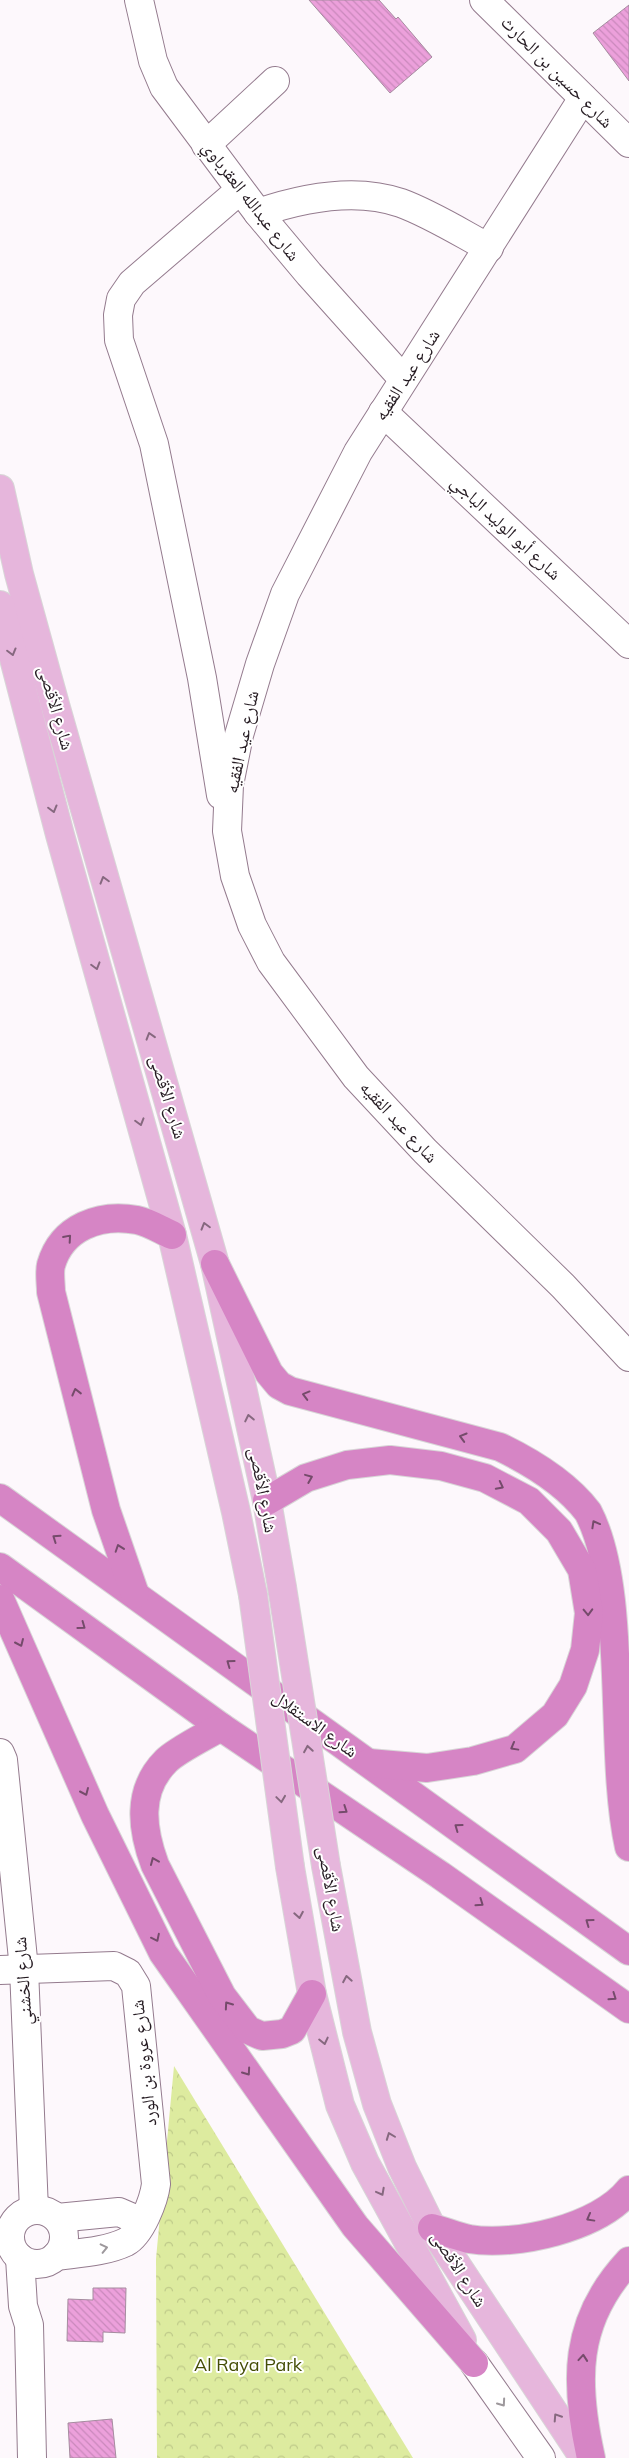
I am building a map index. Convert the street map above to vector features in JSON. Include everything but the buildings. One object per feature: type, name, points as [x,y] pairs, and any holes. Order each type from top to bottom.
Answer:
[{"type":"highway","points":[[136,1594],[104,1500],[51,1292],[50,1267],[57,1250],[74,1231],[98,1219],[117,1217],[139,1220],[172,1235]]},
{"type":"highway","points":[[215,1264],[269,1373],[279,1386],[290,1391],[500,1447],[530,1462],[562,1486],[589,1512],[606,1544],[620,1605],[623,1658],[622,1776],[624,1823],[629,1847]]},
{"type":"highway","points":[[267,1501],[306,1478],[347,1465],[390,1460],[441,1466],[485,1478],[530,1501],[559,1531],[582,1570],[589,1613],[585,1650],[573,1686],[555,1715],[514,1749],[473,1761],[427,1768],[369,1763]]},
{"type":"highway","name":"شارع الاستقلال","points":[[0,1498],[136,1594],[629,1951]]},
{"type":"highway","points":[[0,1567],[221,1727],[440,1875],[629,2009]]},
{"type":"highway","points":[[0,1599],[95,1815],[163,1953],[355,2226],[474,2363]]},
{"type":"highway","points":[[221,1727],[166,1761],[151,1782],[144,1802],[147,1843],[155,1865],[222,1996],[248,2030],[262,2036],[292,2030],[312,1994]]},
{"type":"highway","points":[[432,2228],[469,2239],[505,2241],[547,2234],[586,2221],[624,2196],[629,2190]]},
{"type":"highway","points":[[592,2458],[583,2421],[581,2384],[584,2344],[595,2306],[611,2280],[629,2261]]},
{"type":"main road","name":"شارع الأقصى","points":[[0,489],[19,574],[56,708],[215,1264],[267,1501],[326,1866],[357,2032],[377,2104],[402,2166],[432,2228],[584,2458]]},
{"type":"main road","name":"شارع الأقصى","points":[[0,605],[60,835],[172,1235],[236,1512],[253,1595],[290,1867],[312,1994],[333,2082],[365,2163],[474,2363]]},
{"type":"street","name":"شارع عبدالله العقرباوي","points":[[139,0],[153,61],[164,87],[258,213],[309,274],[403,379]]},
{"type":"street","name":"شارع حسين بن الحارث","points":[[484,0],[629,143]]},
{"type":"street","points":[[206,145],[275,81]]},
{"type":"street","name":"شارع عيد الفقيه","points":[[583,98],[358,452],[285,594],[260,664],[239,735],[229,785],[227,831],[235,876],[252,925],[263,947],[271,962],[356,1076],[425,1151],[563,1286],[629,1357]]},
{"type":"street","points":[[227,831],[202,678],[163,486],[154,444],[119,340],[118,315],[121,299],[132,283],[240,190]]},
{"type":"street","points":[[258,213],[290,202],[337,196],[367,196],[400,202],[489,248]]},
{"type":"street","name":"شارع أبو الوليد الباجي","points":[[383,412],[629,644]]},
{"type":"street","name":"شارع الخشني","points":[[0,1753],[3,1760],[12,1970],[28,2215]]},
{"type":"street","name":"شارع عروة بن الورد","points":[[12,1970],[114,1966],[128,1973],[136,1986],[156,2184],[154,2198],[142,2222],[128,2241],[90,2252],[52,2259]]},
{"type":"street","points":[[32,2458],[29,2324],[22,2306],[12,2254],[10,2236],[12,2228],[28,2215],[119,2212],[142,2222]]},
{"type":"street","points":[[28,2215],[63,2227],[64,2237],[62,2248],[52,2259],[37,2306],[29,2324]]},
{"type":"street","points":[[12,2254],[38,2264],[52,2259]]},
{"type":"street","name":"شارع الأقصى","points":[[474,2363],[542,2458]]},
{"type":"green space","name":"Al Raya Park","points":[[174,2066],[413,2458],[157,2458],[156,2259]]}]
